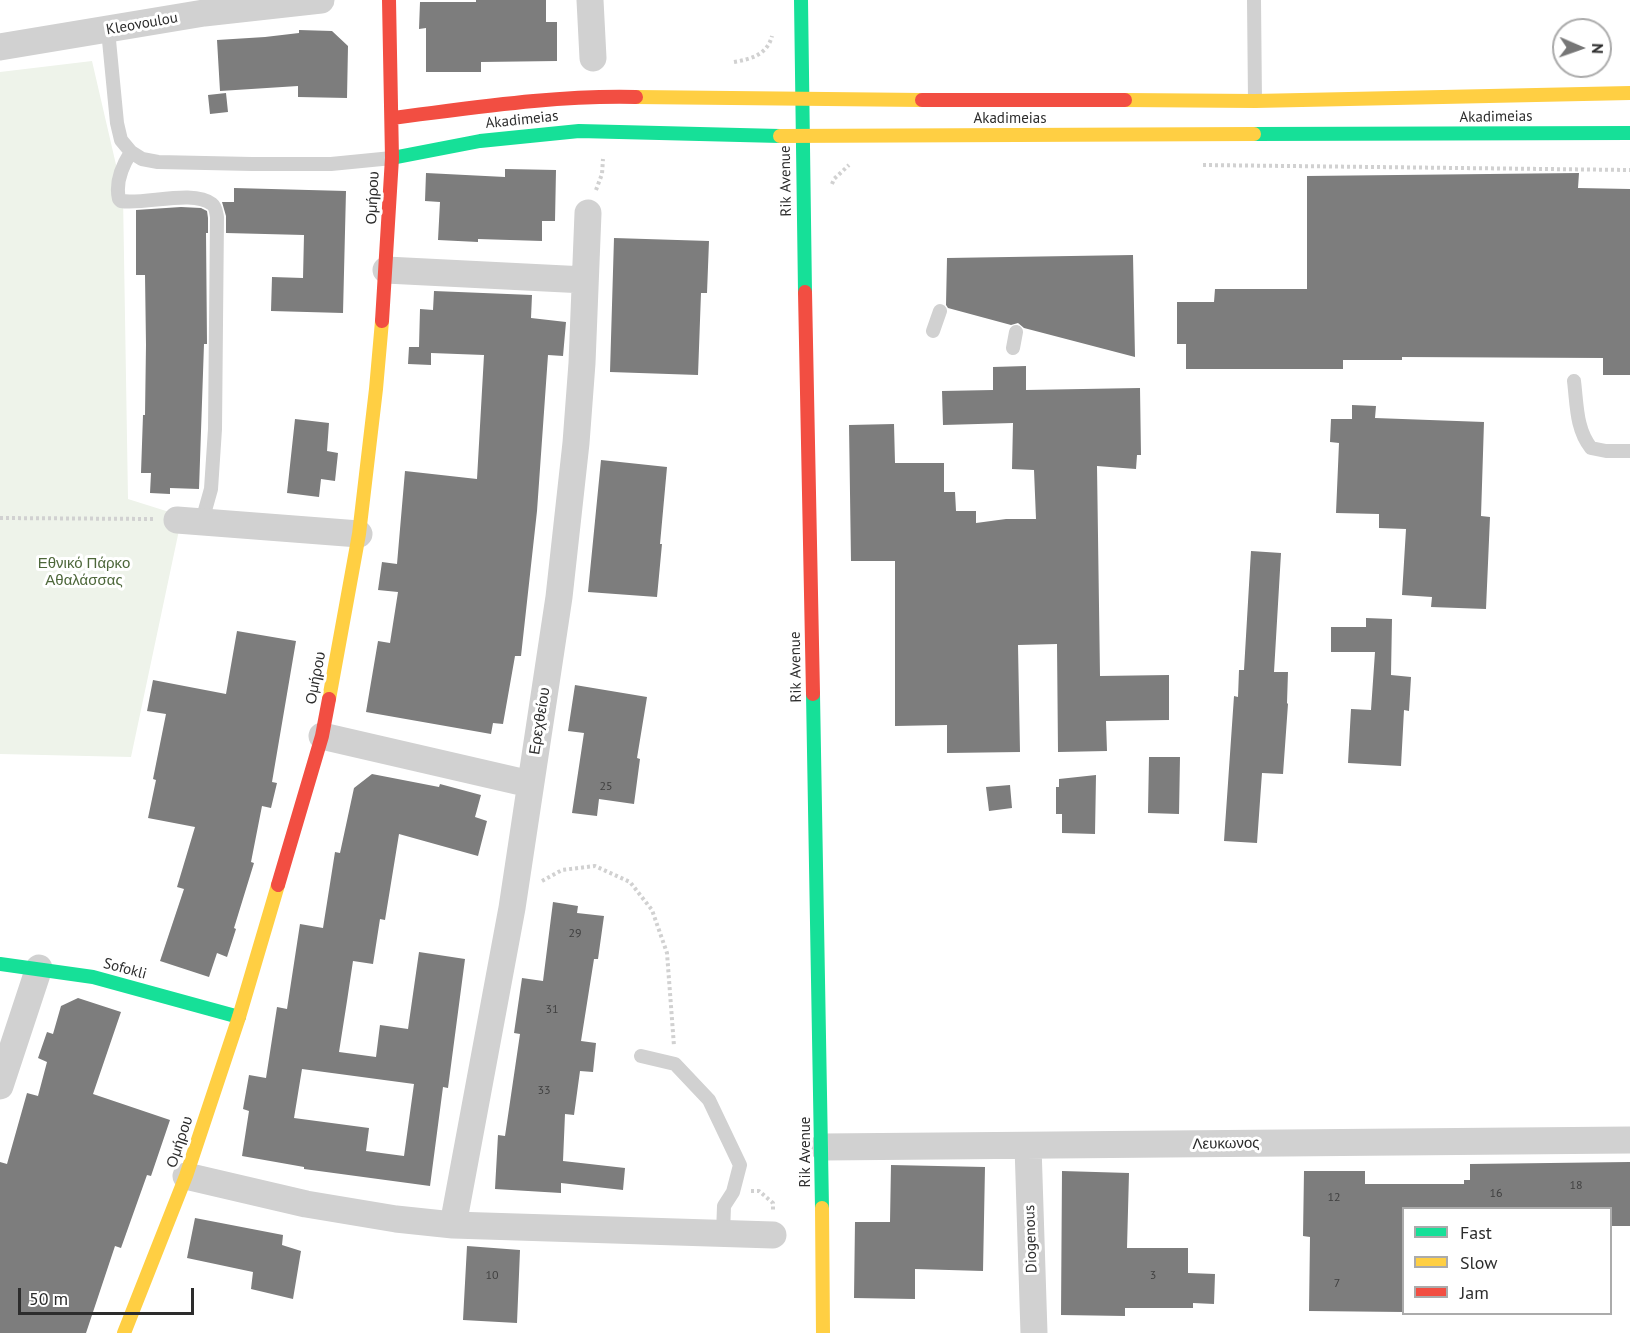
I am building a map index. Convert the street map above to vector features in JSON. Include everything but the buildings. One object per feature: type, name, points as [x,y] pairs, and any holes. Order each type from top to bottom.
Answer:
[{"type":"main road","name":"Ομήρου","points":[[124,1333],[186,1176],[239,1017],[322,736],[359,534],[376,389],[392,158],[389,0]]},
{"type":"main road","name":"Rik Avenue","points":[[801,0],[823,1147],[823,1333]]},
{"type":"main road","name":"Akadimeias","points":[[392,118],[532,101],[600,96],[1255,100],[1630,93]]},
{"type":"main road","name":"Akadimeias","points":[[392,158],[480,141],[534,134],[604,131],[802,136],[1630,133]]},
{"type":"main road","name":"Sofokli","points":[[0,964],[93,977],[239,1017]]},
{"type":"street","name":"Kleovoulou","points":[[0,47],[108,30],[202,7],[321,0]]},
{"type":"street","points":[[590,0],[593,58]]},
{"type":"street","name":"Ερεχθείου","points":[[453,1225],[517,879],[560,597],[576,443],[588,213]]},
{"type":"street","points":[[386,270],[585,280]]},
{"type":"street","points":[[190,520],[359,534]]},
{"type":"street","points":[[322,736],[530,784]]},
{"type":"street","points":[[0,1086],[39,968]]},
{"type":"street","name":"Λευκωνος","points":[[823,1147],[1630,1140]]},
{"type":"street","name":"Diogenous","points":[[1029,1146],[1034,1333]]},
{"type":"street","points":[[186,1176],[306,1204],[396,1220],[453,1225],[773,1234]]},
{"type":"lane","points":[[1254,0],[1255,100]]},
{"type":"lane","points":[[108,30],[117,123],[122,140],[131,152],[142,159],[182,163],[331,164],[392,158]]},
{"type":"lane","points":[[131,152],[123,165],[117,190],[121,201],[196,198],[212,204],[218,217],[215,429],[211,489],[190,520]]},
{"type":"lane","points":[[933,331],[940,311]]},
{"type":"lane","points":[[1013,348],[1016,332]]},
{"type":"lane","points":[[1574,381],[1578,421],[1583,438],[1592,448],[1606,451],[1630,451]]},
{"type":"lane","points":[[641,1056],[675,1064],[709,1100],[740,1165],[733,1192],[724,1206],[723,1234]]},
{"type":"path","points":[[734,62],[753,59],[770,44],[772,34]]},
{"type":"path","points":[[588,213],[602,174],[604,131]]},
{"type":"path","points":[[830,190],[834,179],[853,162]]},
{"type":"path","points":[[1202,165],[1630,170]]},
{"type":"path","points":[[0,518],[190,520]]},
{"type":"path","points":[[517,879],[539,882],[562,870],[595,866],[630,882],[652,910],[668,953],[675,1064]]},
{"type":"path","points":[[733,1192],[759,1191],[773,1203],[773,1234]]},
{"type":"green space","name":"Εθνικό Πάρκο Αθαλάσσας","points":[[92,61],[123,195],[128,499],[182,516],[131,757],[0,754],[0,72]]},
{"type":"traffic: fast","points":[[801,0],[805,292]]},
{"type":"traffic: fast","points":[[392,158],[480,141],[579,131],[780,136]]},
{"type":"traffic: fast","points":[[1254,134],[1630,133]]},
{"type":"traffic: fast","points":[[813,694],[822,1208]]},
{"type":"traffic: fast","points":[[0,964],[93,977],[239,1017]]},
{"type":"traffic: slow","points":[[1125,100],[1255,101],[1630,93]]},
{"type":"traffic: slow","points":[[636,97],[922,100]]},
{"type":"traffic: slow","points":[[780,136],[1254,134]]},
{"type":"traffic: slow","points":[[329,699],[359,534],[382,321]]},
{"type":"traffic: slow","points":[[124,1333],[186,1176],[239,1017],[278,885]]},
{"type":"traffic: slow","points":[[822,1208],[823,1333]]},
{"type":"traffic: jam","points":[[382,321],[392,158],[389,0]]},
{"type":"traffic: jam","points":[[392,118],[544,100],[636,97]]},
{"type":"traffic: jam","points":[[922,100],[1125,100]]},
{"type":"traffic: jam","points":[[805,292],[813,694]]},
{"type":"traffic: jam","points":[[278,885],[322,736],[329,699]]}]
